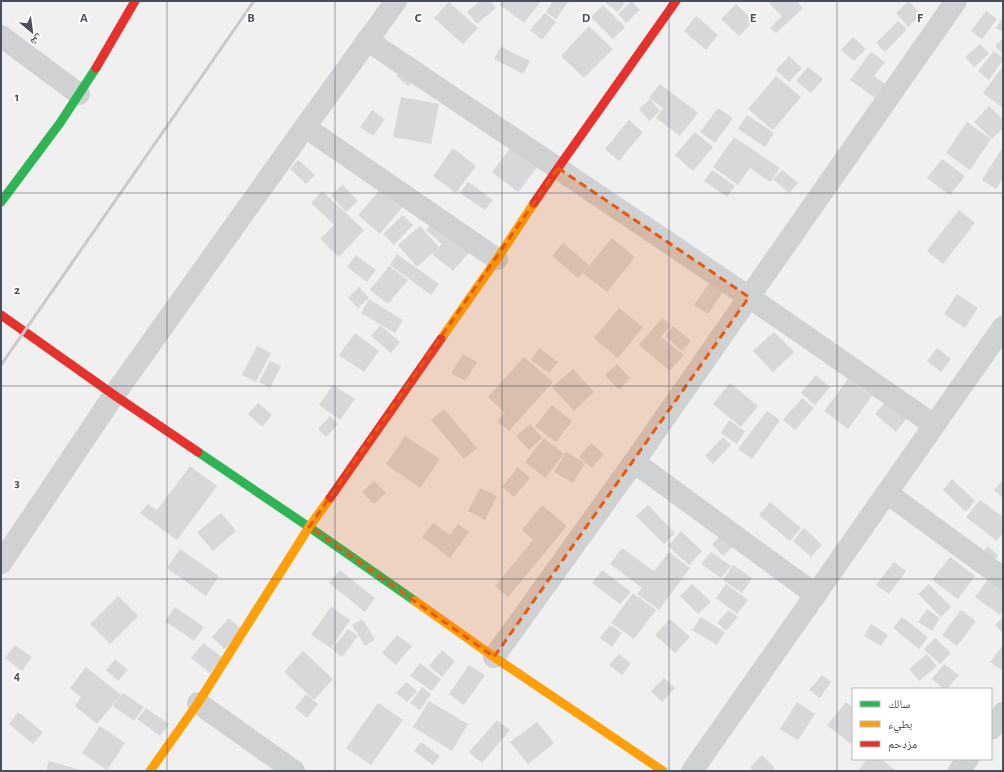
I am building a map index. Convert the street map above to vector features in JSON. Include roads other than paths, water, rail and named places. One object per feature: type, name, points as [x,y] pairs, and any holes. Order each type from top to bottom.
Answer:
[{"type":"street","points":[[1,202],[79,94],[135,1]]},
{"type":"street","points":[[1,563],[114,395],[396,1]]},
{"type":"street","points":[[150,771],[198,703],[309,527],[497,259],[558,168],[676,1]]},
{"type":"street","points":[[494,657],[634,462],[956,1]]},
{"type":"street","points":[[1,36],[79,94]]},
{"type":"street","points":[[367,40],[749,297],[934,425]]},
{"type":"street","points":[[305,127],[497,259]]},
{"type":"street","points":[[1,315],[114,395],[309,527],[494,657],[663,771]]},
{"type":"street","points":[[692,771],[1003,327]]},
{"type":"street","points":[[634,462],[816,595]]},
{"type":"street","points":[[887,493],[1003,578]]},
{"type":"street","points":[[198,703],[294,771]]},
{"type":"street","points":[[992,728],[1003,713]]},
{"type":"street","points":[[959,771],[967,760]]},
{"type":"railway","points":[[1,365],[254,1]]}]
